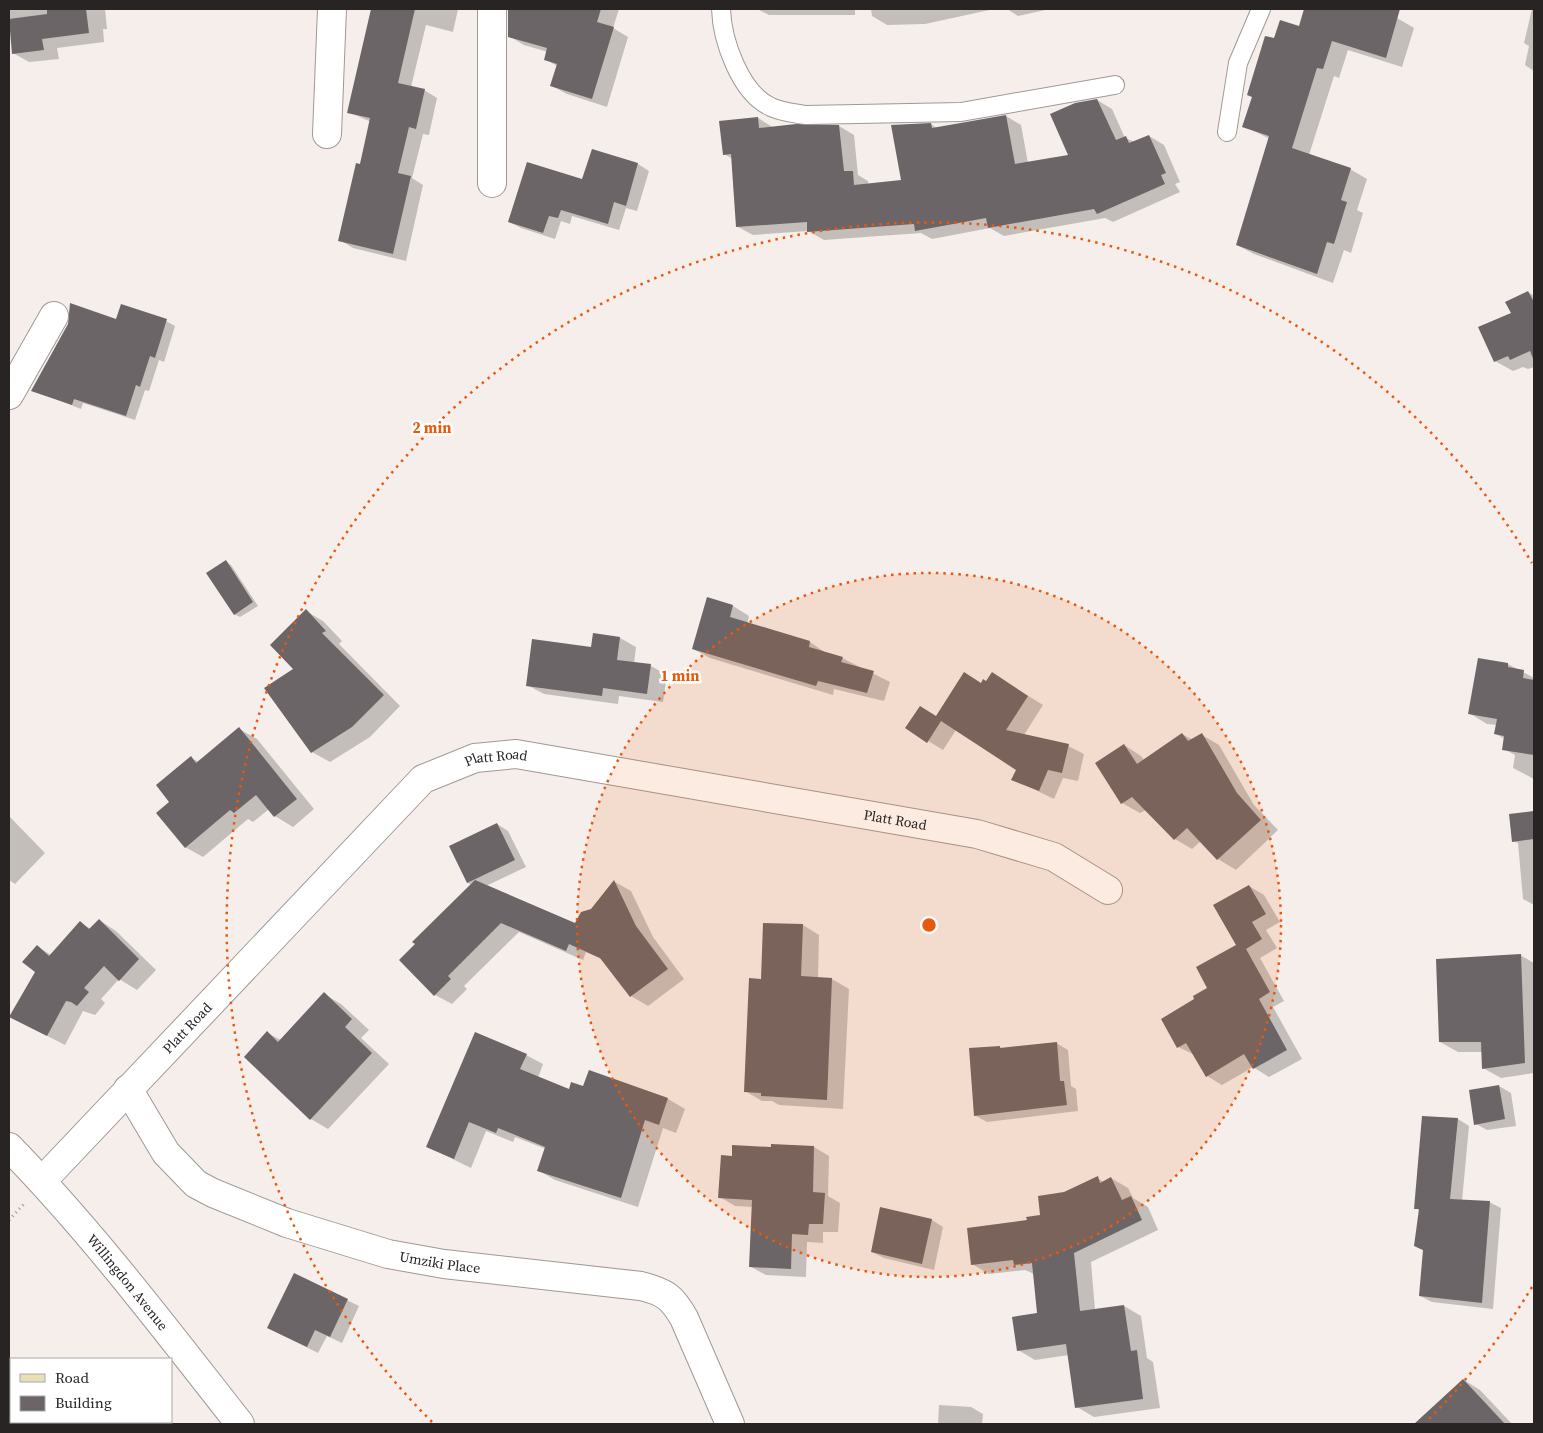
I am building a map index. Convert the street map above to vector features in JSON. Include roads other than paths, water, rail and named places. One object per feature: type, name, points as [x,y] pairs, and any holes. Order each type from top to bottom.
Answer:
[{"type":"street","points":[[327,134],[332,9]]},
{"type":"street","points":[[492,9],[492,183]]},
{"type":"street","points":[[9,395],[54,316]]},
{"type":"street","name":"Platt Road","points":[[42,1181],[423,779],[475,758],[516,754],[977,834],[1054,857],[1108,890]]},
{"type":"street","name":"Umziki Place","points":[[128,1089],[166,1153],[196,1184],[213,1193],[287,1223],[388,1254],[641,1286],[662,1291],[675,1302],[684,1318],[730,1424]]},
{"type":"street","name":"Willingdon Avenue","points":[[9,1147],[42,1181],[148,1307],[240,1424]]},
{"type":"lane","points":[[721,9],[728,45],[736,67],[759,98],[769,107],[783,111],[805,115],[961,112],[1115,85]]},
{"type":"lane","points":[[1227,132],[1238,63],[1261,9]]}]
